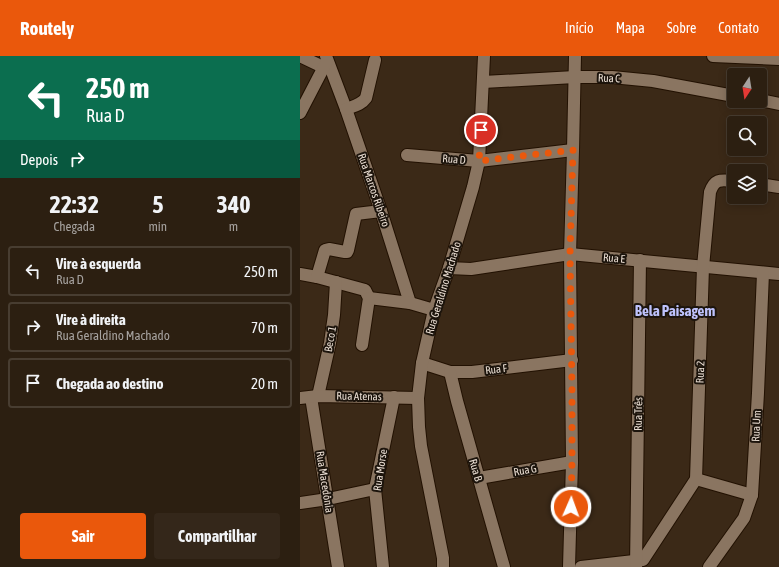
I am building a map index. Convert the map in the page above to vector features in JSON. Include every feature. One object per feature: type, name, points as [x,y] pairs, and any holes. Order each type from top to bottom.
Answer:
[{"type":"street","points":[[300,56],[325,61],[300,113]]},
{"type":"street","name":"Rua Geraldino Machado","points":[[443,567],[443,558],[421,446],[418,398],[422,362],[434,310],[449,268],[473,188],[479,161],[484,56]]},
{"type":"street","points":[[569,567],[572,462],[570,254],[575,56]]},
{"type":"street","points":[[713,56],[779,59]]},
{"type":"street","points":[[346,109],[358,105],[366,98],[375,60]]},
{"type":"street","name":"Rua Marcos Ribeiro","points":[[325,61],[346,109],[381,210],[410,303]]},
{"type":"street","name":"Rua C","points":[[483,82],[574,77],[612,77],[653,81],[727,95]]},
{"type":"street","points":[[767,101],[779,104]]},
{"type":"street","name":"Rua D","points":[[406,155],[479,161],[573,150]]},
{"type":"street","name":"Rua 2","points":[[696,478],[703,267],[710,192],[712,185],[722,180],[727,180]]},
{"type":"street","points":[[767,185],[779,187]]},
{"type":"street","points":[[317,277],[326,250],[329,249],[345,252],[348,250],[356,214],[381,210]]},
{"type":"street","name":"Rua E","points":[[449,268],[471,269],[570,254],[779,274]]},
{"type":"street","name":"Rua Três","points":[[636,564],[640,260]]},
{"type":"street","name":"Rua Um","points":[[708,567],[744,518],[752,495],[763,273]]},
{"type":"street","points":[[300,274],[336,282],[367,294],[410,303],[434,310]]},
{"type":"street","name":"Beco 1","points":[[310,397],[330,343],[334,315],[336,282]]},
{"type":"street","points":[[362,345],[367,294]]},
{"type":"street","name":"Rua F","points":[[422,362],[450,372],[472,372],[572,360]]},
{"type":"street","name":"Rua B","points":[[450,372],[504,567]]},
{"type":"street","name":"Rua Atenas","points":[[310,397],[418,398]]},
{"type":"street","name":"Rua Macedônia","points":[[310,397],[338,567]]},
{"type":"street","name":"Rua Morse","points":[[383,567],[375,489],[394,397]]},
{"type":"street","name":"Rua G","points":[[479,478],[572,462]]},
{"type":"street","points":[[581,567],[636,564],[643,560],[696,478],[752,495]]},
{"type":"street","points":[[300,503],[328,499],[375,489]]},
{"type":"district","name":"Bela Paisagem","points":[[675,310]]},
{"type":"route","points":[[481,130],[479,161],[573,150],[570,254],[572,389],[571,507]]}]
